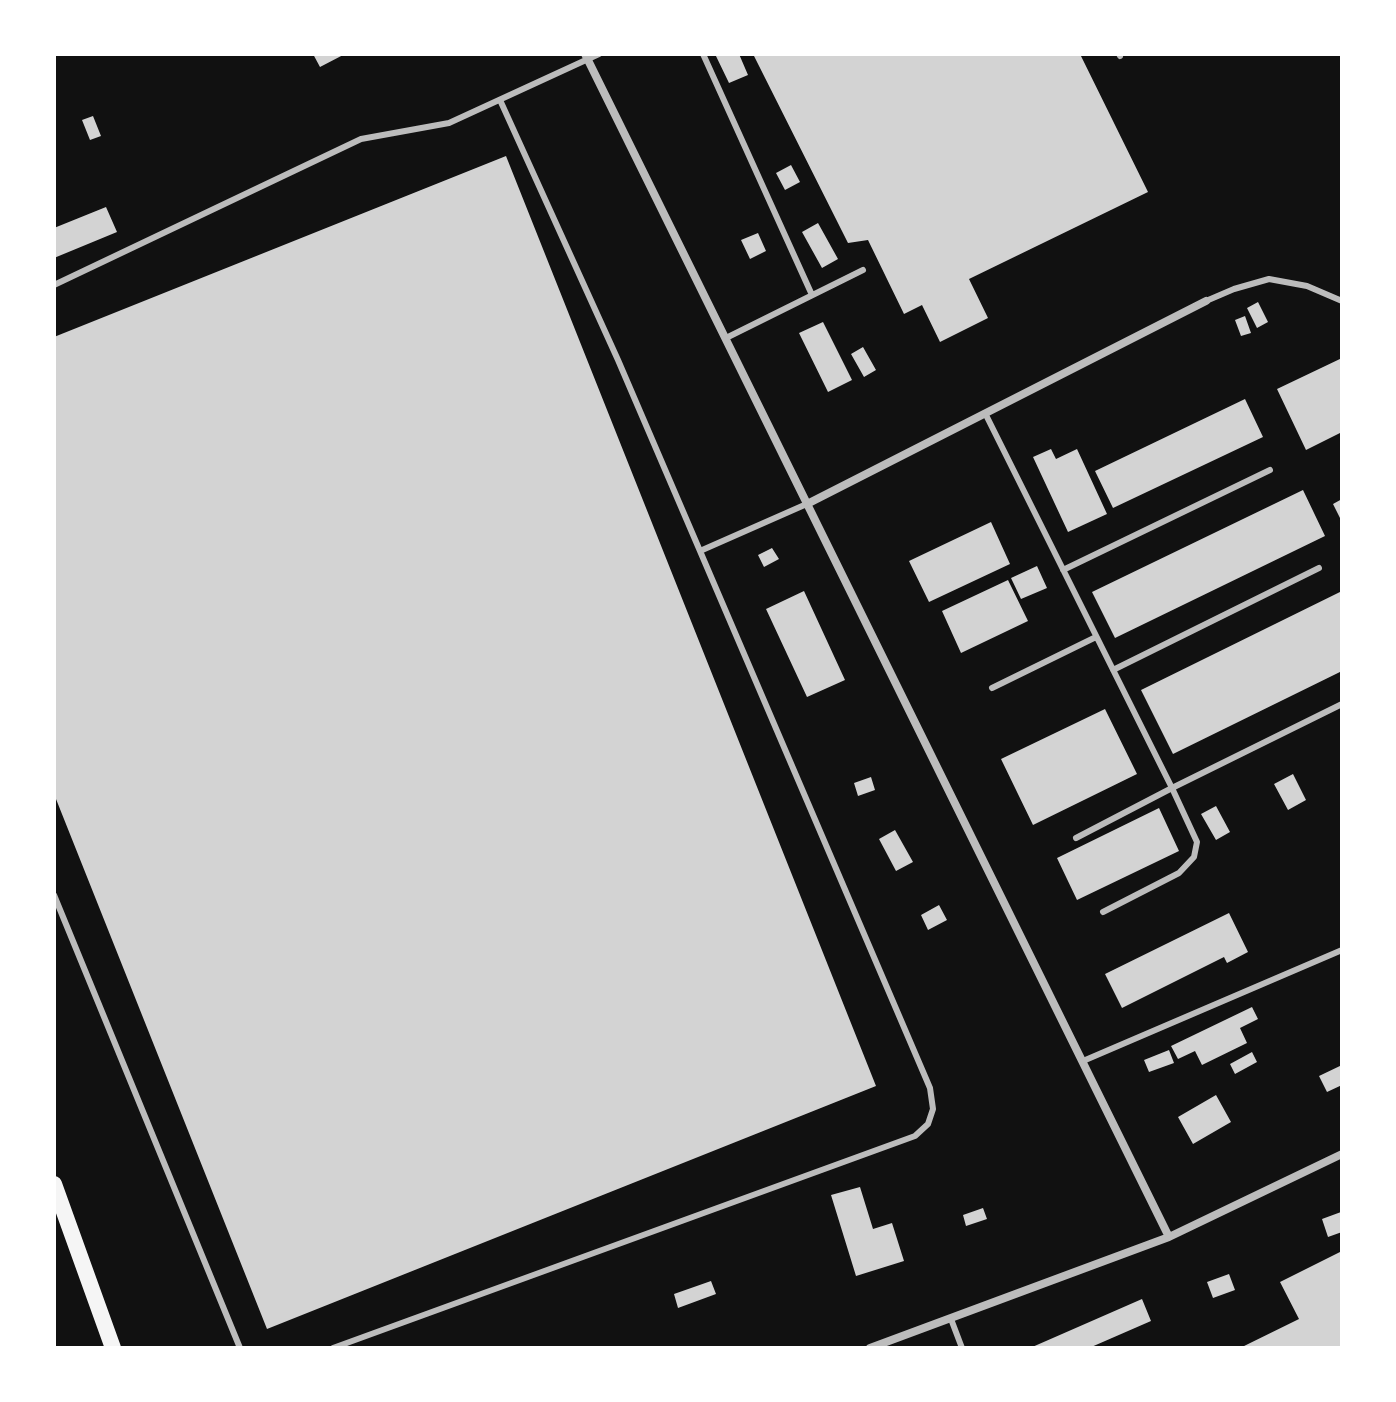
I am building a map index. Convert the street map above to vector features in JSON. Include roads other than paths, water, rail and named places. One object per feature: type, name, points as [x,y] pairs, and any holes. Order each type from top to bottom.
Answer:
[{"type":"main road","points":[[54,1184],[113,1348]]},
{"type":"street","points":[[586,57],[1169,1237]]},
{"type":"street","points":[[809,503],[1206,301]]},
{"type":"street","points":[[870,1348],[1169,1237],[1342,1154]]},
{"type":"lane","points":[[54,285],[361,139],[449,123],[586,57],[599,54]]},
{"type":"lane","points":[[703,54],[812,295]]},
{"type":"lane","points":[[333,1348],[915,1136],[928,1124],[933,1109],[930,1088],[700,551],[618,360],[500,100]]},
{"type":"lane","points":[[726,338],[863,270]]},
{"type":"lane","points":[[1206,301],[1269,279],[1307,286],[1342,301]]},
{"type":"lane","points":[[985,413],[1197,842],[1194,857],[1179,873],[1103,912]]},
{"type":"lane","points":[[1063,570],[1270,470]]},
{"type":"lane","points":[[700,551],[809,503]]},
{"type":"lane","points":[[1113,670],[1319,568]]},
{"type":"lane","points":[[992,688],[1096,637]]},
{"type":"lane","points":[[1076,838],[1342,704]]},
{"type":"lane","points":[[54,895],[240,1348]]},
{"type":"lane","points":[[1083,1061],[1342,950]]},
{"type":"lane","points":[[951,1319],[962,1348]]}]
